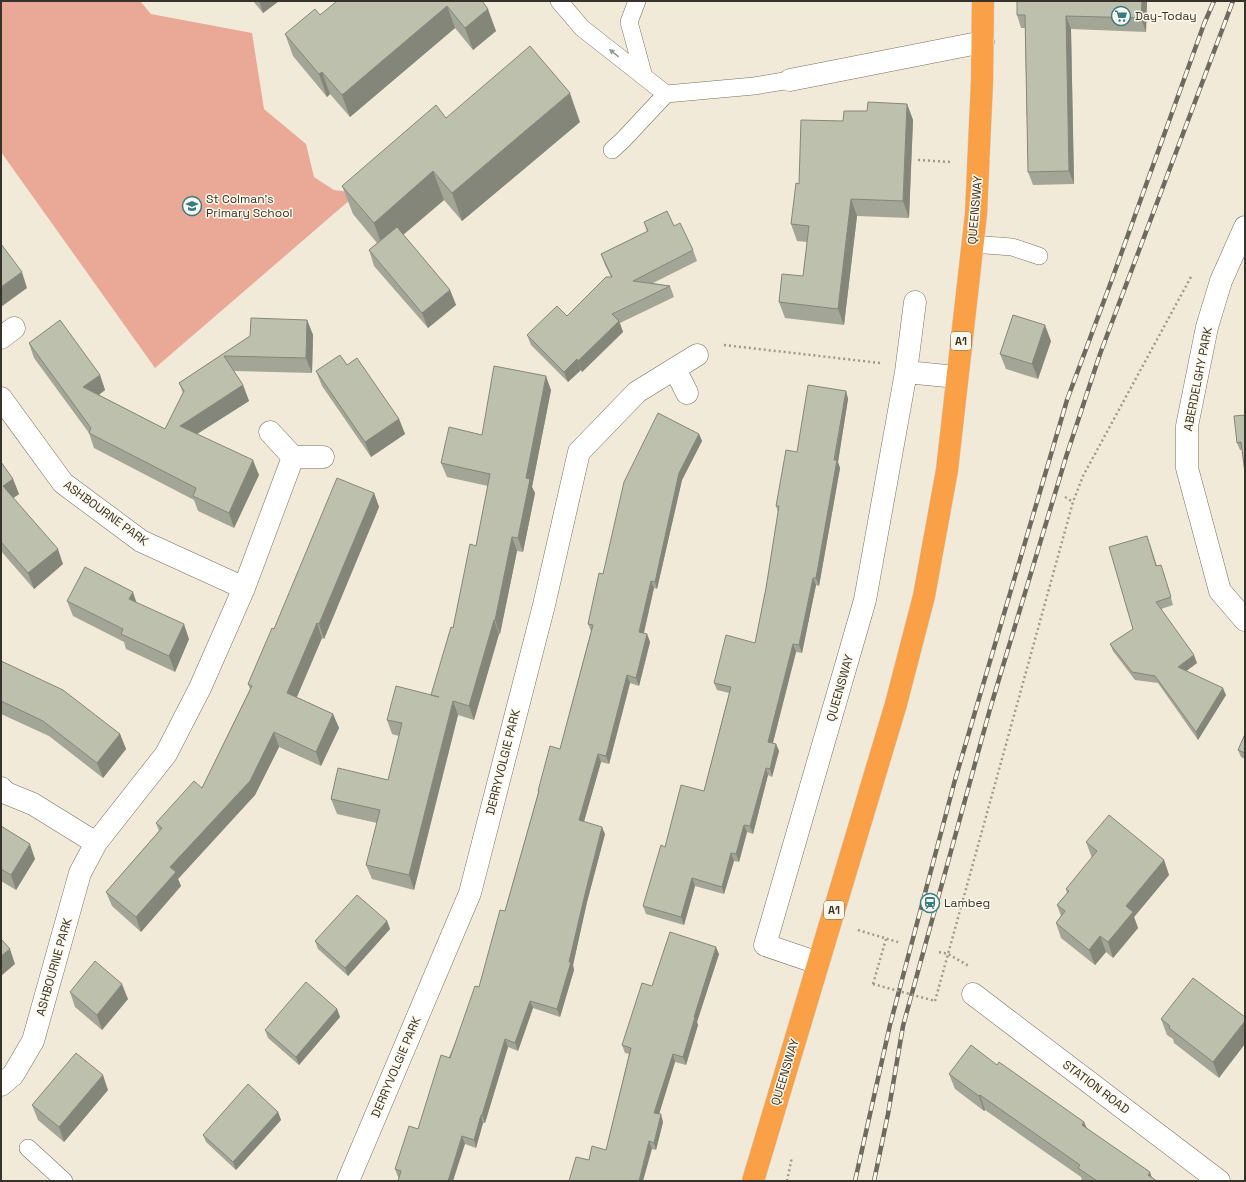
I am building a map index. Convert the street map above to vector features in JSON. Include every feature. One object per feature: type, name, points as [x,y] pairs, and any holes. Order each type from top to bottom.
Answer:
[{"type":"highway","name":"QUEENSWAY","points":[[753,1181],[896,704],[924,596],[947,470],[976,214],[983,42],[982,1]]},
{"type":"street","points":[[790,80],[983,42]]},
{"type":"street","name":"ABERDELGHY PARK","points":[[1245,227],[1221,281],[1207,327],[1187,426],[1186,468],[1220,591],[1245,620]]},
{"type":"street","name":"QUEENSWAY","points":[[818,963],[766,945],[865,600],[906,372],[915,302]]},
{"type":"street","name":"DERRYVOLGIE PARK","points":[[348,1181],[470,893],[544,605],[579,452],[637,392],[697,355]]},
{"type":"street","points":[[675,368],[687,393]]},
{"type":"street","points":[[906,372],[957,377]]},
{"type":"street","name":"ASHBOURNE PARK","points":[[1,398],[63,483],[141,541],[244,588]]},
{"type":"street","points":[[270,432],[293,457],[323,457]]},
{"type":"street","name":"ASHBOURNE PARK","points":[[1,1086],[13,1075],[33,1040],[80,873],[96,843],[166,754],[200,688],[244,588],[293,457]]},
{"type":"street","points":[[1,788],[6,793],[33,804],[96,843]]},
{"type":"street","name":"STATION ROAD","points":[[973,994],[1219,1181]]},
{"type":"lane","points":[[559,1],[582,28],[666,94]]},
{"type":"lane","points":[[636,1],[629,22],[644,77]]},
{"type":"lane","points":[[612,150],[624,140],[666,94],[754,86],[790,80]]},
{"type":"lane","points":[[972,244],[1012,247],[1039,256]]},
{"type":"lane","points":[[28,1148],[64,1181]]},
{"type":"path","points":[[918,160],[978,163]]},
{"type":"path","points":[[886,939],[873,984],[935,1002],[1073,502],[1082,476],[1192,274],[1221,281]]},
{"type":"path","points":[[697,355],[720,344],[884,363],[906,372]]},
{"type":"path","points":[[1065,497],[1073,502]]},
{"type":"path","points":[[831,922],[901,943]]},
{"type":"path","points":[[939,952],[948,954],[972,968]]},
{"type":"shaded area","name":"St Colman's Primary School","points":[[1,1],[140,1],[151,14],[252,33],[264,109],[306,144],[314,177],[334,190],[358,193],[155,368],[1,152]]},
{"type":"building","points":[[337,1],[482,1],[488,9],[465,28],[447,6],[342,95],[322,72],[319,74],[285,34],[315,9],[320,15]]},
{"type":"building","points":[[1017,1],[1142,1],[1141,18],[1066,16],[1069,171],[1028,172],[1025,15],[1017,15]]},
{"type":"building","points":[[530,46],[570,93],[452,193],[433,171],[374,223],[342,186],[436,105],[446,118]]},
{"type":"building","points":[[868,102],[907,104],[903,201],[851,199],[838,309],[779,302],[782,274],[803,276],[809,226],[791,224],[796,183],[799,184],[801,120],[843,121],[844,111],[867,111]]},
{"type":"building","points":[[667,211],[674,226],[680,223],[693,250],[633,281],[670,286],[612,314],[619,321],[578,361],[577,359],[564,372],[527,335],[557,306],[567,316],[606,277],[612,277],[601,254],[648,231],[644,222]]},
{"type":"building","points":[[397,227],[450,290],[422,313],[369,250]]},
{"type":"building","points":[[1,244],[22,272],[1,287]]},
{"type":"building","points":[[1013,315],[1045,325],[1032,364],[1000,354]]},
{"type":"building","points":[[251,318],[307,320],[306,358],[224,356],[243,385],[180,426],[253,460],[229,513],[193,496],[196,488],[89,433],[91,428],[29,343],[60,320],[100,375],[83,387],[165,429],[184,391],[179,383],[250,336]]},
{"type":"building","points":[[340,355],[347,365],[357,358],[399,419],[365,442],[316,371]]},
{"type":"building","points":[[494,366],[546,376],[526,478],[530,479],[518,538],[512,537],[495,620],[469,706],[453,701],[409,875],[366,865],[380,810],[331,799],[338,768],[388,780],[402,723],[387,720],[396,686],[431,695],[451,627],[453,628],[470,544],[476,546],[490,474],[441,463],[449,427],[482,435]]},
{"type":"building","points":[[808,385],[846,391],[834,460],[837,460],[816,578],[813,578],[799,645],[793,644],[768,742],[776,744],[770,769],[766,768],[750,826],[744,825],[736,854],[731,853],[722,887],[692,878],[681,917],[643,906],[661,845],[665,847],[681,785],[704,791],[731,687],[714,683],[726,635],[755,643],[766,588],[779,506],[776,506],[786,450],[797,452]]},
{"type":"building","points":[[658,413],[699,434],[679,473],[655,582],[651,581],[639,632],[647,634],[636,678],[627,675],[606,756],[598,754],[579,820],[602,827],[569,962],[571,962],[557,1009],[530,1001],[515,1043],[505,1039],[474,1140],[462,1136],[448,1181],[398,1181],[401,1171],[395,1169],[409,1126],[418,1129],[441,1055],[450,1058],[475,986],[479,987],[500,910],[505,911],[539,791],[550,746],[560,749],[593,625],[588,624],[599,573],[603,574],[624,482]]},
{"type":"building","points":[[1245,415],[1245,473],[1241,442],[1237,443],[1234,416]]},
{"type":"building","points":[[1,462],[13,479],[3,486],[58,549],[28,573],[1,542]]},
{"type":"building","points":[[337,478],[374,493],[319,624],[317,623],[287,693],[333,714],[316,752],[274,732],[250,781],[170,867],[176,872],[136,917],[106,892],[162,828],[156,823],[194,781],[202,788],[252,686],[248,684],[272,628],[274,629]]},
{"type":"building","points":[[1147,536],[1156,566],[1161,565],[1171,597],[1156,602],[1194,655],[1178,667],[1223,688],[1196,732],[1155,676],[1132,672],[1110,644],[1133,629],[1109,547]]},
{"type":"building","points":[[85,567],[133,592],[129,599],[184,624],[169,656],[121,634],[123,629],[67,601]]},
{"type":"building","points":[[1,661],[63,690],[120,734],[97,763],[43,721],[1,701]]},
{"type":"building","points":[[1245,734],[1245,753],[1238,750]]},
{"type":"building","points":[[1109,815],[1164,860],[1126,906],[1133,912],[1108,942],[1100,936],[1089,950],[1056,923],[1065,911],[1057,905],[1069,891],[1066,889],[1097,851],[1086,842]]},
{"type":"building","points":[[1,826],[30,844],[11,875],[1,869]]},
{"type":"building","points":[[357,895],[387,921],[345,968],[315,941]]},
{"type":"building","points":[[670,932],[716,947],[683,1057],[673,1054],[654,1113],[661,1114],[654,1143],[649,1141],[639,1181],[569,1181],[576,1157],[589,1160],[592,1146],[606,1150],[631,1048],[622,1045],[642,983],[652,986]]},
{"type":"building","points":[[1,939],[10,949],[1,956]]},
{"type":"building","points":[[95,961],[122,984],[97,1015],[70,992]]},
{"type":"building","points":[[1193,978],[1245,1017],[1245,1021],[1213,1062],[1169,1028],[1170,1026],[1161,1019]]},
{"type":"building","points":[[306,982],[337,1009],[296,1057],[265,1030]]},
{"type":"building","points":[[971,1045],[997,1065],[999,1062],[1084,1122],[1082,1125],[1150,1172],[1148,1175],[1157,1181],[1097,1181],[1078,1168],[1080,1165],[980,1095],[979,1096],[949,1074]]},
{"type":"building","points":[[76,1053],[103,1075],[59,1127],[32,1105]]},
{"type":"building","points":[[248,1084],[278,1112],[233,1162],[203,1135]]},
{"type":"railway","points":[[855,1181],[890,1025],[955,780],[1067,400],[1204,24],[1214,1]]},
{"type":"railway","points":[[874,1181],[888,1114],[903,1026],[990,709],[1066,457],[1100,354],[1233,1]]},
{"type":"place","name":"Day-Today","points":[[1121,16]]},
{"type":"place","name":"St Colman's Primary School","points":[[192,206]]},
{"type":"place","name":"Lambeg","points":[[930,903]]}]
